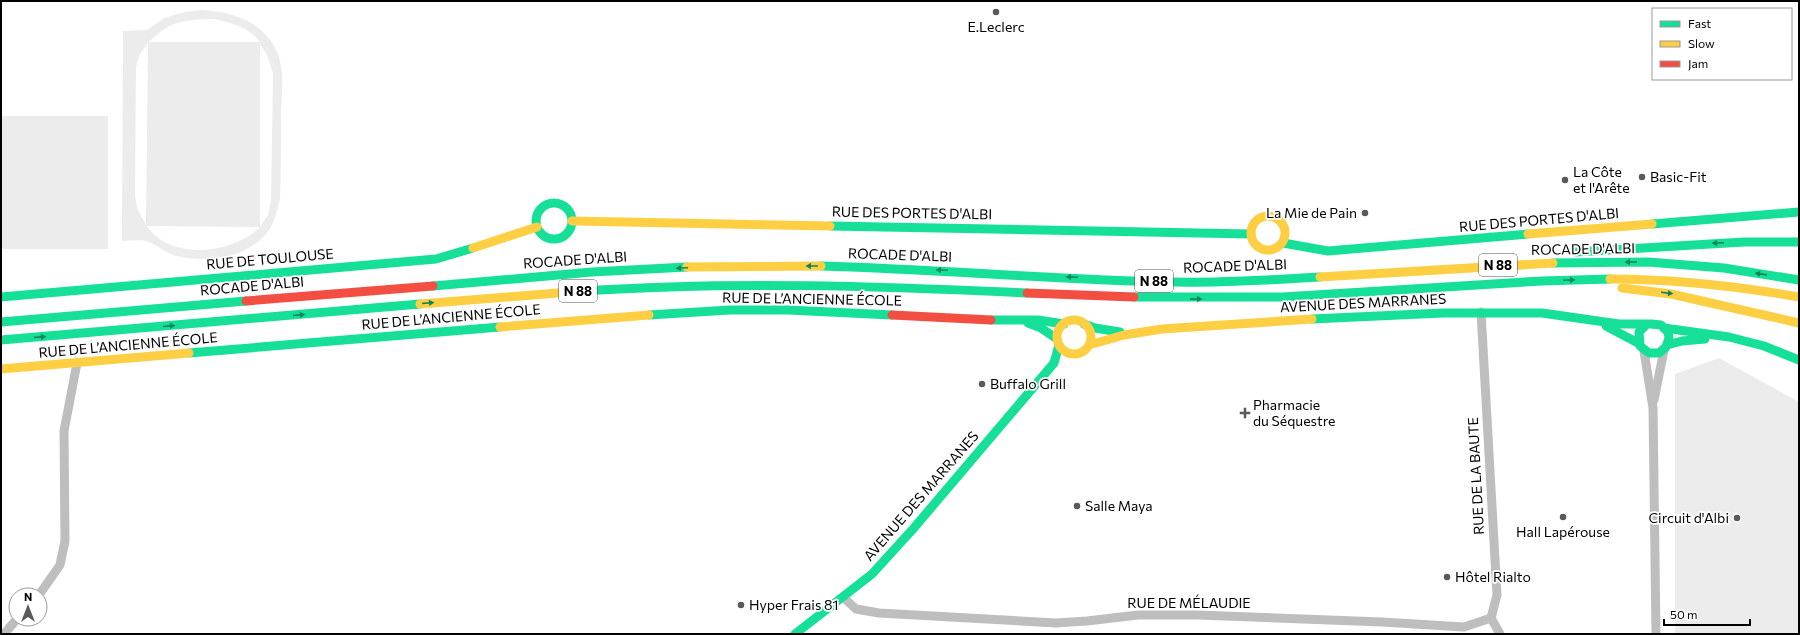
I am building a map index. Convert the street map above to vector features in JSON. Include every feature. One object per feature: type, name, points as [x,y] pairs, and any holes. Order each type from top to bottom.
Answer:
[{"type":"main road","points":[[552,204],[558,204],[566,208],[572,216],[572,221],[569,232],[558,239],[546,237],[541,234],[538,227],[537,218],[542,208],[552,204]]},
{"type":"main road","name":"RUE DES PORTES D'ALBI","points":[[1283,243],[1328,251],[1799,212]]},
{"type":"main road","points":[[1263,217],[1273,217],[1278,219],[1285,227],[1286,233],[1283,243],[1274,250],[1263,250],[1254,244],[1251,234],[1254,223],[1263,217]]},
{"type":"main road","name":"RUE DES PORTES D'ALBI","points":[[572,221],[1251,234]]},
{"type":"main road","name":"RUE DE TOULOUSE","points":[[1,297],[436,259],[477,248],[538,227]]},
{"type":"main road","points":[[1569,252],[1744,242],[1799,242]]},
{"type":"main road","points":[[1196,282],[1537,254]]},
{"type":"main road","name":"ROCADE D'ALBI","points":[[1,322],[542,276],[641,269],[739,266],[874,268],[1196,282],[1531,263],[1652,262],[1702,266],[1799,280]]},
{"type":"main road","name":"N 88","points":[[1,340],[546,294],[654,287],[740,284],[837,284],[1157,299],[1252,298],[1474,284],[1569,280],[1645,279],[1698,282],[1799,297]]},
{"type":"main road","points":[[1474,284],[1570,289],[1621,288],[1671,294],[1799,323]]},
{"type":"main road","name":"RUE DE L’ANCIENNE ÉCOLE","points":[[1,369],[567,321],[730,310],[788,310],[1024,321],[1038,320],[1064,324]]},
{"type":"main road","name":"AVENUE DES MARRANES","points":[[1089,345],[1102,339],[1128,333],[1374,315],[1532,312],[1558,314],[1599,322],[1632,325],[1647,324]]},
{"type":"main road","points":[[1024,321],[1041,328],[1058,342],[1062,350],[1072,354],[1082,352],[1089,345],[1090,333],[1084,324],[1074,320],[1064,324],[1060,328],[1058,342]]},
{"type":"main road","name":"AVENUE DES MARRANES","points":[[1599,322],[1641,347]]},
{"type":"main road","points":[[1729,337],[1682,341],[1654,354],[1641,347],[1639,332],[1647,324],[1653,323],[1664,328],[1729,337],[1764,346],[1799,360]]},
{"type":"main road","name":"AVENUE DES MARRANES","points":[[1084,324],[1095,328],[1128,333]]},
{"type":"main road","points":[[1664,328],[1669,336],[1665,348]]},
{"type":"main road","name":"AVENUE DES MARRANES","points":[[1054,363],[1058,342]]},
{"type":"main road","name":"AVENUE DES MARRANES","points":[[795,634],[834,602],[872,574],[913,530],[1054,363],[1072,354]]},
{"type":"street","name":"RUE DE LA BAUTE","points":[[1481,312],[1497,595],[1491,618]]},
{"type":"street","points":[[1641,347],[1653,408],[1656,634]]},
{"type":"street","points":[[1653,408],[1665,348]]},
{"type":"street","points":[[45,587],[60,565],[65,541],[64,431],[77,363]]},
{"type":"street","name":"RUE DE MÉLAUDIE","points":[[843,596],[856,609],[879,613],[1056,623],[1138,615],[1196,615],[1464,626],[1491,618]]},
{"type":"street","points":[[1491,618],[1500,634]]},
{"type":"shaded area","points":[[202,10],[216,11],[230,14],[255,25],[273,44],[279,57],[282,73],[280,199],[276,213],[267,233],[258,242],[237,254],[213,259],[176,256],[146,241],[122,241],[123,31],[147,30],[164,18],[185,12]],"holes":[[[203,19],[214,19],[240,26],[251,33],[260,42],[149,42],[171,25]],[[148,43],[146,225],[137,208],[135,195],[136,67],[140,54]],[[260,44],[267,55],[273,73],[271,200],[268,215],[260,227]],[[147,226],[259,227],[247,237],[233,244],[202,250],[185,249],[170,245],[157,237]]]},
{"type":"shaded area","points":[[1,116],[108,116],[108,249],[1,249]]},
{"type":"shaded area","name":"Circuit d'Albi","points":[[1719,358],[1799,402],[1799,634],[1675,634],[1675,374]]},
{"type":"traffic: fast","points":[[554,203],[567,208],[572,221],[567,234],[554,239],[541,234],[536,221],[541,208],[554,203]]},
{"type":"traffic: fast","points":[[1652,224],[1799,212]]},
{"type":"traffic: fast","points":[[830,226],[1251,234]]},
{"type":"traffic: fast","points":[[1283,243],[1328,251],[1528,234]]},
{"type":"traffic: fast","points":[[1576,252],[1744,242],[1799,242]]},
{"type":"traffic: fast","points":[[1,297],[436,259],[473,248]]},
{"type":"traffic: fast","points":[[1553,263],[1648,262],[1724,268],[1799,280]]},
{"type":"traffic: fast","points":[[821,266],[1172,282],[1228,282],[1320,277]]},
{"type":"traffic: fast","points":[[433,286],[592,272],[687,267]]},
{"type":"traffic: fast","points":[[1134,297],[1282,297],[1542,281],[1610,279]]},
{"type":"traffic: fast","points":[[583,291],[750,285],[916,288],[1027,293]]},
{"type":"traffic: fast","points":[[1,322],[246,301]]},
{"type":"traffic: fast","points":[[1,340],[420,304]]},
{"type":"traffic: fast","points":[[649,315],[730,310],[788,310],[892,315]]},
{"type":"traffic: fast","points":[[1312,319],[1443,313],[1542,313],[1619,324],[1651,324],[1661,325],[1668,332],[1669,338],[1666,347],[1659,353],[1649,353],[1640,346],[1639,332],[1647,324]]},
{"type":"traffic: fast","points":[[991,320],[1038,320],[1064,324]]},
{"type":"traffic: fast","points":[[1028,323],[1041,328],[1057,339]]},
{"type":"traffic: fast","points":[[1084,324],[1095,328],[1120,332]]},
{"type":"traffic: fast","points":[[1606,326],[1638,343]]},
{"type":"traffic: fast","points":[[189,353],[500,327]]},
{"type":"traffic: fast","points":[[1664,328],[1729,337],[1764,346],[1799,360]]},
{"type":"traffic: fast","points":[[1667,345],[1682,341],[1705,339]]},
{"type":"traffic: fast","points":[[795,634],[872,574],[913,529],[1054,363],[1059,345]]},
{"type":"traffic: slow","points":[[1265,216],[1271,216],[1275,217],[1282,223],[1285,233],[1284,240],[1278,247],[1271,250],[1265,250],[1261,249],[1254,243],[1251,236],[1251,230],[1252,226],[1258,219],[1265,216]]},
{"type":"traffic: slow","points":[[572,221],[830,226]]},
{"type":"traffic: slow","points":[[1528,234],[1652,224]]},
{"type":"traffic: slow","points":[[473,248],[537,227]]},
{"type":"traffic: slow","points":[[1320,277],[1553,263]]},
{"type":"traffic: slow","points":[[687,267],[821,266]]},
{"type":"traffic: slow","points":[[1610,279],[1658,280],[1705,284],[1799,297]]},
{"type":"traffic: slow","points":[[1622,288],[1671,294],[1799,323]]},
{"type":"traffic: slow","points":[[420,304],[583,291]]},
{"type":"traffic: slow","points":[[500,327],[649,315]]},
{"type":"traffic: slow","points":[[1089,345],[1124,335],[1162,329],[1312,319]]},
{"type":"traffic: slow","points":[[1071,320],[1077,320],[1086,325],[1090,331],[1091,337],[1090,343],[1086,349],[1077,354],[1071,354],[1062,349],[1057,340],[1057,334],[1062,325],[1071,320]]},
{"type":"traffic: slow","points":[[1,369],[189,353]]},
{"type":"traffic: jam","points":[[246,301],[433,286]]},
{"type":"traffic: jam","points":[[1027,293],[1134,297]]},
{"type":"traffic: jam","points":[[892,315],[991,320]]},
{"type":"place","name":"E.Leclerc","points":[[996,12]]},
{"type":"place","name":"Basic-Fit","points":[[1642,177]]},
{"type":"place","name":"La Côte et l'Arête","points":[[1565,180]]},
{"type":"place","name":"La Mie de Pain","points":[[1365,213]]},
{"type":"place","name":"Buffalo Grill","points":[[982,384]]},
{"type":"place","name":"Pharmacie du Séquestre","points":[[1245,413]]},
{"type":"place","name":"Salle Maya","points":[[1077,506]]},
{"type":"place","name":"Hall Lapérouse","points":[[1563,517]]},
{"type":"place","name":"Circuit d'Albi","points":[[1737,518]]},
{"type":"place","name":"Hôtel Rialto","points":[[1447,577]]},
{"type":"place","name":"Hyper Frais 81","points":[[741,605]]}]
